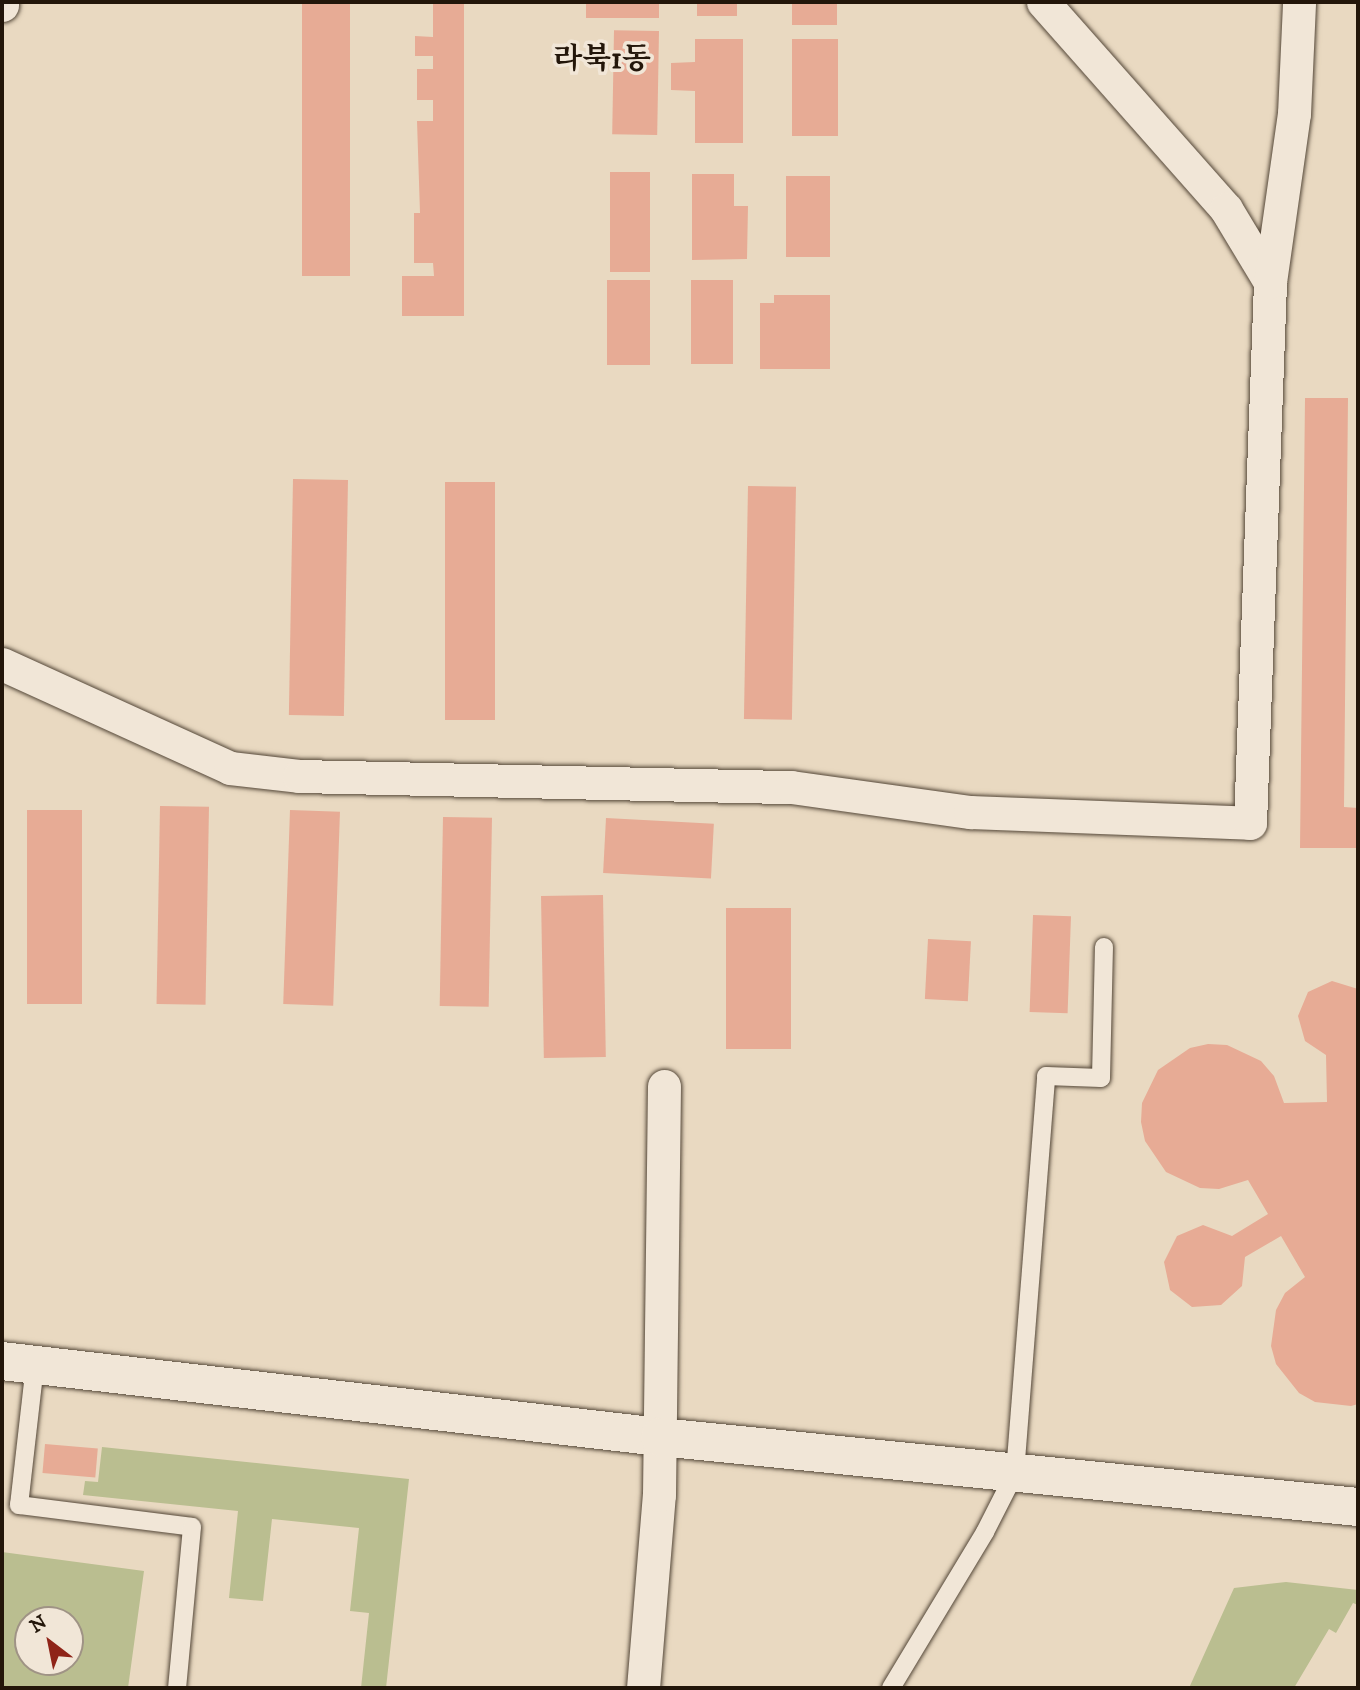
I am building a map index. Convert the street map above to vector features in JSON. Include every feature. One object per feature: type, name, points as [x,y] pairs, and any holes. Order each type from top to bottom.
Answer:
[{"type":"street","points":[[1043,2],[1226,209],[1270,282]]},
{"type":"street","points":[[2,664],[230,768],[299,776],[791,787],[970,812],[1250,823],[1270,282],[1294,114],[1299,2]]},
{"type":"street","points":[[643,1688],[660,1437],[664,1086]]},
{"type":"street","points":[[18,1363],[660,1437],[1358,1507]]},
{"type":"lane","points":[[891,1688],[985,1532],[1015,1473],[1046,1076],[1101,1078],[1104,947]]},
{"type":"lane","points":[[18,1363],[19,1505],[192,1527],[177,1688]]},
{"type":"green space","points":[[102,1447],[409,1479],[386,1688],[361,1688],[369,1613],[350,1611],[359,1528],[272,1519],[263,1601],[229,1598],[238,1511],[83,1495],[85,1481],[98,1482]]},
{"type":"green space","points":[[2,1552],[144,1571],[128,1688],[2,1688]]},
{"type":"green space","points":[[1286,1582],[1358,1590],[1358,1605],[1353,1603],[1336,1633],[1329,1629],[1294,1688],[1189,1688],[1234,1588]]},
{"type":"building","points":[[302,2],[350,2],[350,276],[302,276]]},
{"type":"building","points":[[433,2],[464,2],[464,316],[402,316],[402,276],[434,276],[433,263],[414,263],[414,213],[420,213],[417,121],[433,121],[433,100],[417,100],[417,69],[433,69],[433,56],[415,56],[415,36],[433,37]]},
{"type":"building","points":[[586,2],[659,2],[659,18],[586,18]]},
{"type":"building","points":[[697,2],[737,2],[737,16],[697,16]]},
{"type":"building","points":[[792,2],[837,2],[837,25],[792,25]]},
{"type":"building","points":[[614,30],[659,31],[657,135],[612,134]]},
{"type":"building","points":[[695,39],[743,39],[743,143],[695,143],[695,91],[671,90],[671,63],[695,62]]},
{"type":"building","points":[[792,39],[838,39],[838,136],[792,136]]},
{"type":"building","points":[[610,172],[650,172],[650,272],[610,272]]},
{"type":"building","points":[[692,174],[734,174],[734,206],[748,206],[747,259],[692,260]]},
{"type":"building","points":[[786,176],[830,176],[830,257],[786,257]]},
{"type":"building","points":[[607,280],[650,280],[650,365],[607,365]]},
{"type":"building","points":[[691,280],[733,280],[733,364],[691,364]]},
{"type":"building","points":[[774,295],[830,295],[830,369],[760,369],[760,303],[774,303]]},
{"type":"building","points":[[1305,398],[1348,398],[1344,807],[1358,808],[1358,848],[1300,848]]},
{"type":"building","points":[[293,479],[348,480],[344,716],[289,715]]},
{"type":"building","points":[[445,482],[495,482],[495,720],[445,720]]},
{"type":"building","points":[[748,486],[796,487],[792,720],[744,719]]},
{"type":"building","points":[[160,806],[209,807],[206,1005],[157,1004]]},
{"type":"building","points":[[27,810],[82,810],[82,1004],[27,1004]]},
{"type":"building","points":[[290,810],[340,812],[333,1006],[283,1004]]},
{"type":"building","points":[[443,817],[492,818],[489,1007],[440,1006]]},
{"type":"building","points":[[606,818],[714,824],[711,879],[603,873]]},
{"type":"building","points":[[603,895],[606,1057],[544,1058],[541,896]]},
{"type":"building","points":[[726,908],[791,908],[791,1049],[726,1049]]},
{"type":"building","points":[[1033,915],[1071,916],[1068,1013],[1030,1012]]},
{"type":"building","points":[[928,939],[971,941],[968,1001],[925,999]]},
{"type":"building","points":[[1332,981],[1358,989],[1358,1404],[1351,1406],[1315,1402],[1299,1393],[1276,1364],[1271,1346],[1276,1310],[1285,1293],[1305,1277],[1281,1236],[1245,1257],[1242,1286],[1221,1305],[1192,1307],[1170,1290],[1164,1262],[1177,1236],[1203,1225],[1232,1236],[1268,1214],[1248,1180],[1219,1189],[1200,1188],[1166,1172],[1145,1141],[1141,1122],[1142,1103],[1158,1070],[1190,1048],[1208,1044],[1227,1045],[1261,1061],[1274,1076],[1284,1103],[1327,1102],[1326,1055],[1305,1041],[1298,1016],[1308,992]]},
{"type":"building","points":[[45,1444],[98,1449],[95,1478],[42,1473]]},
{"type":"district","name":"라북1동","points":[[602,60]]}]
